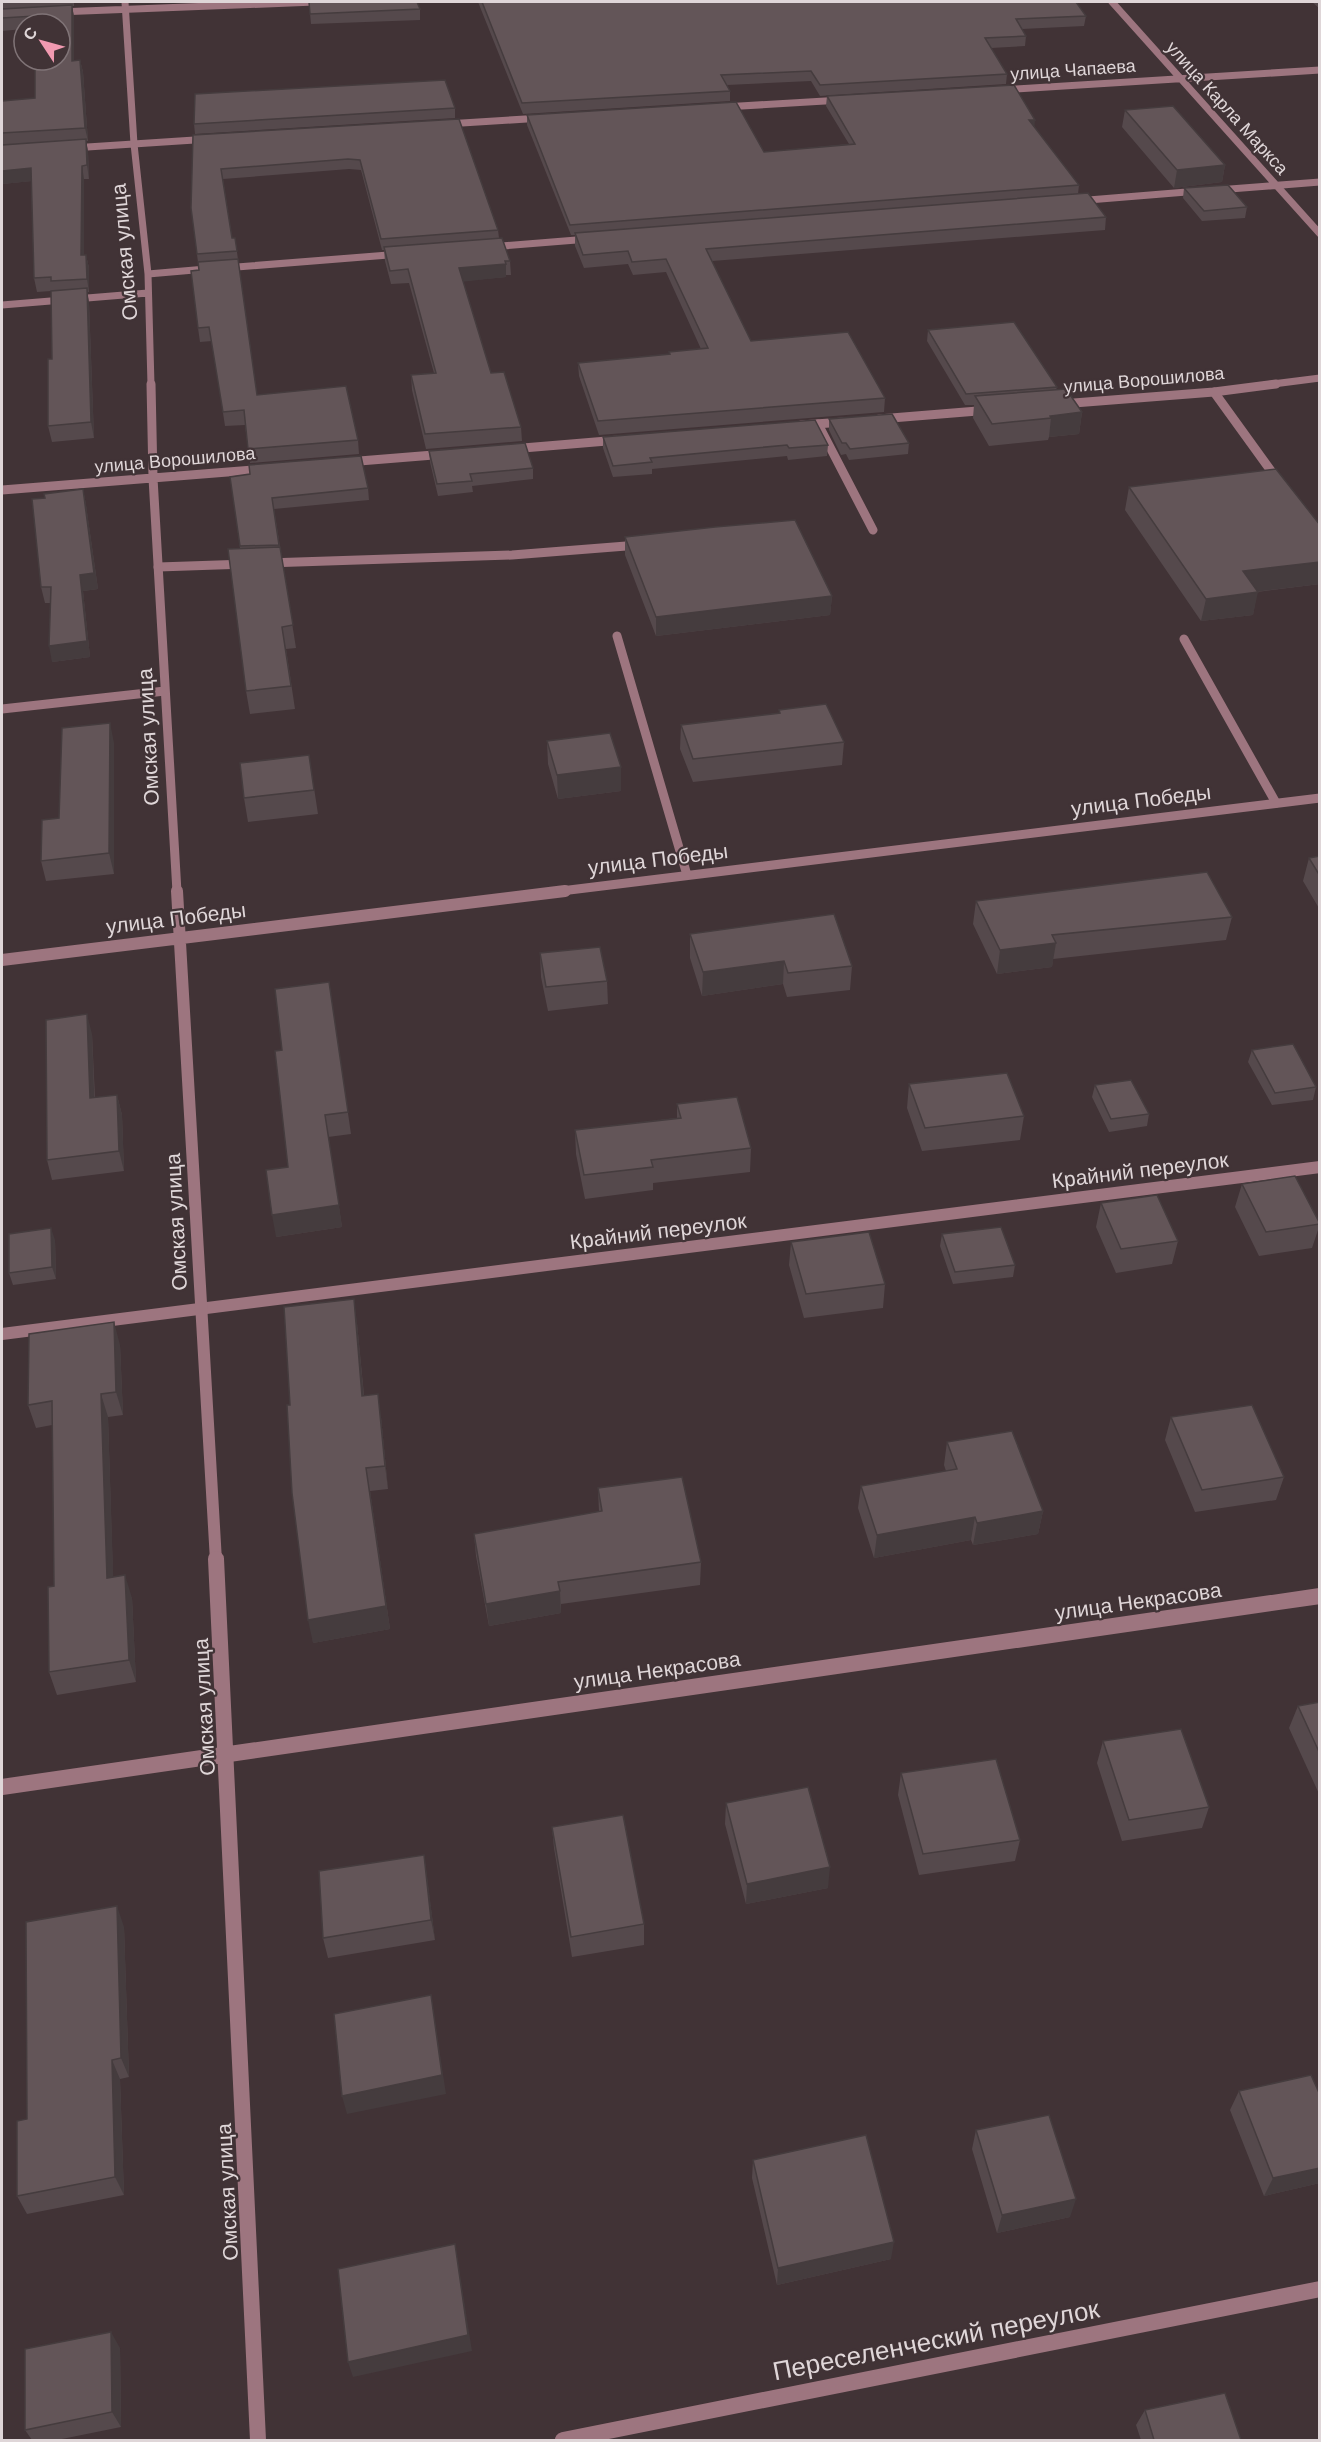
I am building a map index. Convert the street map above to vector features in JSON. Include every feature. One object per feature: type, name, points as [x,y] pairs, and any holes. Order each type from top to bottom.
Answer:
[{"type":"street","points":[[57,12],[126,5],[315,2]]},
{"type":"street","name":"улица Карла Маркса","points":[[1112,2],[1320,234]]},
{"type":"street","name":"Омская улица","points":[[126,5],[134,144],[148,274],[153,478],[227,1754],[258,2440]]},
{"type":"street","name":"улица Чапаева","points":[[990,90],[1320,70]]},
{"type":"street","points":[[717,107],[848,99]]},
{"type":"street","points":[[443,124],[550,118]]},
{"type":"street","points":[[68,148],[217,139]]},
{"type":"street","points":[[1062,202],[1320,182]]},
{"type":"street","points":[[480,248],[599,238]]},
{"type":"street","points":[[148,274],[409,254]]},
{"type":"street","points":[[2,305],[148,293]]},
{"type":"street","name":"улица Ворошилова","points":[[1051,405],[1214,392],[1320,378]]},
{"type":"street","points":[[1214,392],[1287,493]]},
{"type":"street","points":[[864,420],[1004,409]]},
{"type":"street","points":[[794,426],[853,421]]},
{"type":"street","points":[[818,424],[873,530]]},
{"type":"street","points":[[497,450],[628,439]]},
{"type":"street","points":[[331,464],[462,453]]},
{"type":"street","name":"улица Ворошилова","points":[[2,490],[272,468]]},
{"type":"street","points":[[158,567],[512,555],[644,544]]},
{"type":"street","points":[[617,636],[687,875]]},
{"type":"street","points":[[1184,639],[1276,803]]},
{"type":"street","points":[[2,709],[165,691]]},
{"type":"street","name":"улица Победы","points":[[2,960],[1320,798]]},
{"type":"street","name":"Крайний переулок","points":[[2,1334],[1320,1167]]},
{"type":"street","name":"улица Некрасова","points":[[2,1787],[1320,1596]]},
{"type":"street","name":"Переселенческий переулок","points":[[563,2440],[1320,2289]]},
{"type":"building","points":[[309,2],[417,2],[420,9],[310,14]]},
{"type":"building","points":[[482,2],[1076,2],[1086,16],[1016,19],[1026,36],[985,38],[1007,74],[820,85],[811,71],[721,75],[730,91],[522,103]]},
{"type":"building","points":[[72,5],[72,12],[12,12],[12,17],[2,18],[2,9]]},
{"type":"building","points":[[80,60],[85,128],[2,133],[2,101],[35,98],[35,72],[72,72],[72,61]]},
{"type":"building","points":[[445,80],[455,108],[194,124],[195,94]]},
{"type":"building","points":[[1014,85],[1035,120],[1029,120],[1079,185],[570,225],[527,115],[736,102],[764,152],[855,144],[827,96]]},
{"type":"building","points":[[1173,106],[1225,165],[1177,170],[1125,110]]},
{"type":"building","points":[[459,119],[498,230],[381,239],[360,160],[221,169],[232,238],[235,238],[237,251],[197,254],[191,208],[193,135]]},
{"type":"building","points":[[86,139],[87,165],[82,166],[81,255],[86,255],[87,279],[51,281],[51,277],[34,278],[31,168],[2,171],[2,145]]},
{"type":"building","points":[[1228,185],[1247,207],[1204,211],[1184,188]]},
{"type":"building","points":[[1088,193],[1106,217],[706,249],[751,341],[848,332],[885,398],[598,421],[578,363],[708,348],[666,259],[632,262],[628,251],[583,255],[575,233]]},
{"type":"building","points":[[502,238],[510,261],[505,261],[506,264],[459,268],[491,373],[504,372],[521,427],[425,434],[411,375],[436,373],[408,269],[390,271],[384,247]]},
{"type":"building","points":[[238,259],[257,395],[346,386],[358,440],[248,449],[244,410],[223,412],[209,327],[198,328],[191,271],[199,270],[198,262]]},
{"type":"building","points":[[87,288],[91,422],[48,426],[48,359],[52,359],[51,291]]},
{"type":"building","points":[[1014,322],[1057,387],[966,394],[928,330]]},
{"type":"building","points":[[1066,389],[1082,412],[1050,416],[1051,418],[992,424],[975,396]]},
{"type":"building","points":[[892,414],[909,443],[850,449],[846,443],[842,443],[829,419]]},
{"type":"building","points":[[815,420],[828,445],[789,448],[787,445],[650,458],[652,462],[613,466],[603,437]]},
{"type":"building","points":[[525,443],[533,468],[470,474],[472,481],[437,484],[429,451]]},
{"type":"building","points":[[361,456],[368,488],[272,498],[279,545],[240,546],[230,477],[250,474],[249,465]]},
{"type":"building","points":[[1276,469],[1320,525],[1320,562],[1243,571],[1258,592],[1206,599],[1129,487]]},
{"type":"building","points":[[83,489],[94,573],[80,575],[87,641],[49,646],[51,587],[41,587],[32,499],[45,498],[44,494]]},
{"type":"building","points":[[795,520],[832,596],[656,617],[625,537],[715,527]]},
{"type":"building","points":[[280,547],[293,625],[282,627],[291,686],[246,691],[228,549]]},
{"type":"building","points":[[826,704],[844,742],[693,759],[681,725],[780,713],[779,710]]},
{"type":"building","points":[[110,723],[109,853],[41,861],[42,820],[59,818],[62,728]]},
{"type":"building","points":[[610,733],[621,767],[557,775],[547,741]]},
{"type":"building","points":[[309,755],[314,790],[244,798],[240,763]]},
{"type":"building","points":[[1320,856],[1320,876],[1309,858]]},
{"type":"building","points":[[1207,872],[1232,917],[1052,935],[1056,943],[1000,950],[976,901]]},
{"type":"building","points":[[834,914],[852,966],[788,973],[784,961],[703,972],[690,934]]},
{"type":"building","points":[[600,947],[607,981],[546,987],[540,953]]},
{"type":"building","points":[[329,982],[348,1112],[325,1115],[339,1205],[272,1215],[266,1170],[288,1167],[275,1051],[282,1050],[275,989]]},
{"type":"building","points":[[87,1014],[90,1098],[117,1095],[119,1151],[47,1160],[46,1020]]},
{"type":"building","points":[[1293,1044],[1316,1087],[1275,1093],[1252,1050]]},
{"type":"building","points":[[1007,1073],[1024,1116],[925,1128],[909,1084]]},
{"type":"building","points":[[1131,1080],[1149,1114],[1111,1119],[1095,1085]]},
{"type":"building","points":[[737,1097],[751,1148],[651,1160],[653,1167],[584,1175],[575,1130],[681,1118],[677,1104]]},
{"type":"building","points":[[1295,1176],[1320,1224],[1266,1232],[1242,1184]]},
{"type":"building","points":[[1157,1195],[1178,1241],[1121,1249],[1101,1203]]},
{"type":"building","points":[[1001,1227],[1015,1265],[955,1272],[942,1234]]},
{"type":"building","points":[[51,1228],[52,1267],[9,1273],[9,1234]]},
{"type":"building","points":[[869,1232],[885,1284],[806,1294],[791,1242]]},
{"type":"building","points":[[354,1299],[362,1396],[378,1394],[385,1466],[366,1468],[386,1606],[308,1620],[292,1493],[284,1307]]},
{"type":"building","points":[[114,1322],[116,1392],[101,1394],[107,1578],[125,1575],[129,1660],[49,1672],[48,1587],[54,1586],[52,1401],[28,1405],[29,1334]]},
{"type":"building","points":[[1252,1405],[1284,1477],[1202,1490],[1171,1417]]},
{"type":"building","points":[[1012,1431],[1043,1511],[977,1523],[975,1517],[877,1535],[861,1486],[957,1469],[947,1442]]},
{"type":"building","points":[[682,1477],[701,1562],[558,1582],[560,1591],[486,1604],[474,1534],[602,1511],[598,1488]]},
{"type":"building","points":[[1320,1702],[1320,1754],[1298,1706]]},
{"type":"building","points":[[1181,1729],[1209,1807],[1129,1820],[1103,1741]]},
{"type":"building","points":[[996,1759],[1020,1840],[923,1854],[901,1773]]},
{"type":"building","points":[[808,1787],[830,1867],[747,1884],[726,1803]]},
{"type":"building","points":[[623,1815],[644,1924],[571,1937],[552,1827]]},
{"type":"building","points":[[424,1855],[431,1920],[323,1938],[319,1871]]},
{"type":"building","points":[[117,1906],[121,2058],[112,2060],[115,2177],[17,2196],[17,2121],[27,2119],[26,1922]]},
{"type":"building","points":[[431,1995],[442,2075],[342,2096],[334,2014]]},
{"type":"building","points":[[1311,2075],[1320,2095],[1320,2168],[1273,2178],[1239,2091]]},
{"type":"building","points":[[1049,2115],[1076,2199],[1002,2215],[976,2130]]},
{"type":"building","points":[[866,2135],[894,2242],[778,2268],[753,2160]]},
{"type":"building","points":[[455,2244],[468,2335],[348,2362],[338,2269]]},
{"type":"building","points":[[111,2332],[112,2412],[25,2430],[25,2349]]},
{"type":"building","points":[[1225,2393],[1241,2440],[1154,2440],[1145,2410]]}]
